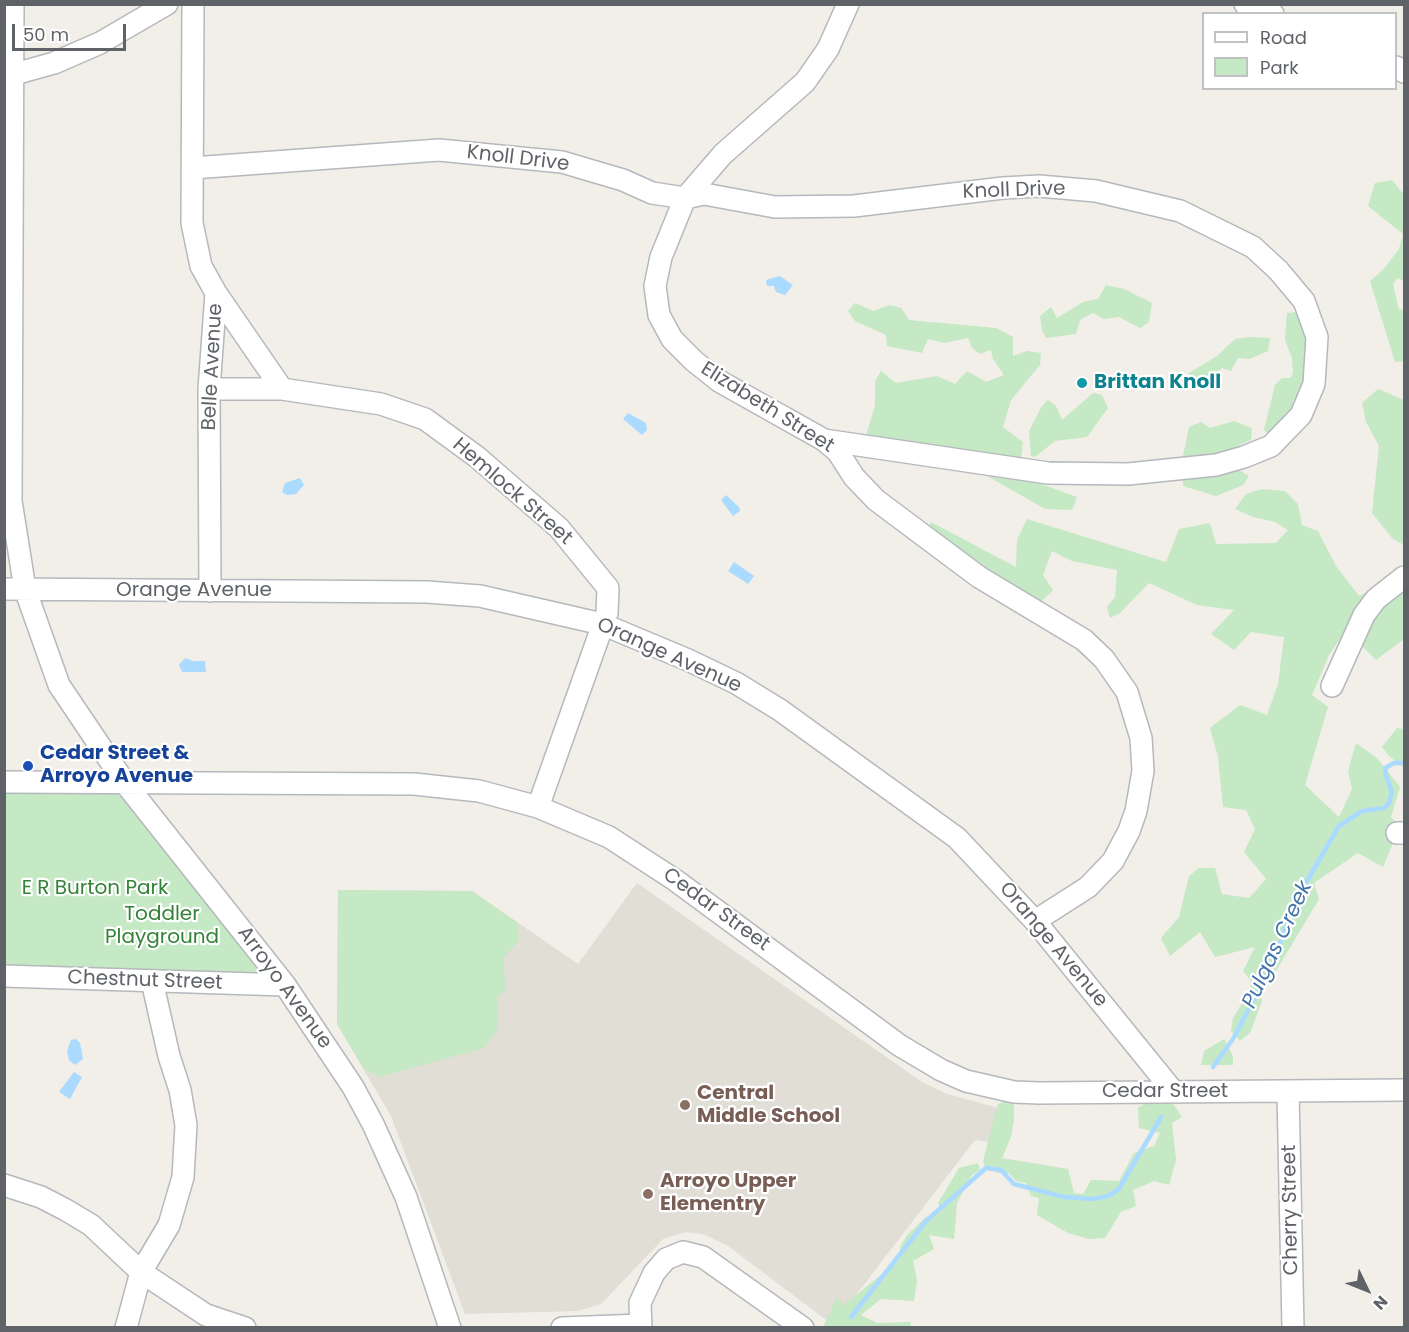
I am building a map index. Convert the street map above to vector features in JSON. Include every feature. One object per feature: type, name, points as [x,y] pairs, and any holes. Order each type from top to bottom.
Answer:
[{"type":"street","name":"Arroyo Avenue","points":[[13,4],[9,76],[11,501],[15,589],[59,685],[125,783],[285,985],[332,1053],[374,1124],[406,1197],[450,1328]]},
{"type":"street","points":[[9,76],[54,63],[100,43],[167,4]]},
{"type":"street","name":"Belle Avenue","points":[[193,4],[192,223],[201,266],[216,293],[209,389],[210,591]]},
{"type":"street","name":"Elizabeth Street","points":[[848,4],[828,49],[805,82],[723,154],[685,198],[660,257],[656,286],[659,315],[672,339],[694,361],[719,381],[824,440],[838,452],[855,477],[876,500],[979,577],[1084,640],[1104,659],[1127,692],[1141,738],[1143,771],[1136,811],[1129,831],[1113,861],[1089,887],[1035,921]]},
{"type":"street","points":[[1245,4],[1267,12]]},
{"type":"street","name":"Knoll Drive","points":[[192,168],[438,150],[562,162],[623,180],[652,193],[685,198],[704,194],[775,207],[854,206],[1003,188],[1039,186],[1096,191],[1180,212],[1253,247],[1278,270],[1304,301],[1317,337],[1314,384],[1301,416],[1271,446],[1216,465],[1128,474],[1048,473],[824,440]]},
{"type":"street","points":[[216,293],[282,389]]},
{"type":"street","name":"Hemlock Street","points":[[209,389],[282,389],[381,404],[425,419],[477,457],[559,528],[608,588],[607,613],[538,807]]},
{"type":"street","points":[[1332,686],[1364,615],[1376,599],[1404,577]]},
{"type":"street","name":"Orange Avenue","points":[[15,589],[427,592],[480,596],[602,624],[688,660],[736,683],[780,710],[957,838],[1035,921],[1173,1091]]},
{"type":"street","name":"Cedar Street","points":[[4,782],[414,784],[479,791],[538,807],[609,837],[642,857],[899,1045],[941,1071],[966,1081],[1014,1092],[1404,1090]]},
{"type":"street","name":"Chestnut Street","points":[[4,976],[285,985]]},
{"type":"street","points":[[126,1328],[141,1272],[169,1225],[183,1177],[186,1125],[180,1090],[169,1056],[152,981]]},
{"type":"street","name":"Cherry Street","points":[[1288,1092],[1293,1328]]},
{"type":"street","points":[[4,1185],[41,1197],[91,1225],[141,1272],[206,1315],[245,1328]]},
{"type":"street","points":[[562,1328],[641,1326],[640,1303],[654,1273],[666,1259],[683,1252],[703,1257],[803,1328]]},
{"type":"shaded area","name":"Central Middle School","points":[[637,883],[922,1082],[947,1094],[1002,1109],[995,1143],[975,1140],[833,1325],[728,1246],[703,1234],[686,1232],[663,1239],[601,1304],[578,1311],[465,1314],[391,1116],[337,1024],[338,890],[472,891],[578,964]]},
{"type":"green space","points":[[1392,180],[1404,195],[1404,281],[1398,278],[1393,284],[1399,310],[1404,309],[1404,361],[1395,362],[1370,281],[1383,270],[1399,249],[1403,234],[1368,206],[1375,183]]},
{"type":"green space","points":[[1106,285],[1124,289],[1152,303],[1149,322],[1140,328],[1119,317],[1104,319],[1093,313],[1080,320],[1076,334],[1046,338],[1040,316],[1051,307],[1057,318],[1083,302],[1098,299]]},
{"type":"green space","points":[[855,303],[873,311],[890,305],[901,308],[909,320],[996,328],[1013,337],[1013,356],[1027,351],[1041,353],[1040,365],[1011,400],[1003,427],[1023,442],[1021,459],[1033,481],[1077,497],[1072,510],[1045,509],[982,473],[866,436],[875,405],[875,381],[881,371],[896,383],[937,376],[955,384],[967,371],[986,382],[1004,375],[993,359],[991,350],[980,354],[972,348],[968,338],[944,343],[928,339],[922,353],[887,346],[886,335],[855,321],[848,311]]},
{"type":"green space","points":[[1302,312],[1313,337],[1304,396],[1293,400],[1294,419],[1272,437],[1264,430],[1275,385],[1282,378],[1291,378],[1293,372],[1292,358],[1285,340],[1287,313]]},
{"type":"green space","points":[[1270,338],[1268,351],[1249,359],[1238,358],[1231,371],[1222,368],[1199,387],[1190,383],[1189,373],[1217,356],[1235,339]]},
{"type":"green space","points":[[1378,389],[1404,400],[1404,545],[1392,538],[1372,513],[1379,446],[1366,422],[1362,403]]},
{"type":"green space","points":[[1093,393],[1102,395],[1108,408],[1087,437],[1055,441],[1035,457],[1031,456],[1029,431],[1042,406],[1048,400],[1056,406],[1062,420]]},
{"type":"green space","points":[[1234,421],[1252,428],[1251,440],[1225,452],[1232,466],[1249,476],[1243,485],[1216,496],[1183,486],[1183,456],[1189,427],[1201,422],[1210,428]]},
{"type":"green space","points":[[1262,489],[1285,491],[1298,504],[1302,525],[1318,531],[1336,566],[1359,596],[1404,573],[1404,639],[1376,660],[1346,630],[1329,655],[1312,695],[1328,707],[1305,785],[1339,817],[1352,789],[1348,771],[1356,743],[1377,758],[1400,787],[1391,817],[1400,826],[1383,867],[1358,853],[1314,883],[1319,899],[1273,976],[1260,982],[1262,1001],[1250,1033],[1240,1041],[1231,1031],[1233,1018],[1250,990],[1251,981],[1243,971],[1255,947],[1215,957],[1200,932],[1170,956],[1161,938],[1179,917],[1189,876],[1199,868],[1215,868],[1222,894],[1249,898],[1266,879],[1244,852],[1255,829],[1246,810],[1223,807],[1218,757],[1210,728],[1240,705],[1267,715],[1278,684],[1284,637],[1251,632],[1234,650],[1211,634],[1234,610],[1197,605],[1149,583],[1120,613],[1110,618],[1107,607],[1115,597],[1117,570],[1072,561],[1052,551],[1043,575],[1053,590],[1039,604],[928,533],[931,522],[1016,567],[1017,540],[1027,519],[1166,562],[1179,529],[1210,523],[1216,544],[1276,543],[1288,530],[1275,522],[1253,517],[1235,509],[1246,494]]},
{"type":"green space","points":[[1397,728],[1404,729],[1404,768],[1382,747]]},
{"type":"green space","name":"E R Burton Park","points":[[5,782],[125,783],[285,985],[5,976]]},
{"type":"green space","points":[[338,890],[472,891],[518,923],[519,940],[503,958],[506,989],[497,996],[498,1028],[484,1048],[379,1077],[363,1068],[337,1024]]},
{"type":"green space","points":[[1224,1039],[1233,1056],[1233,1065],[1201,1065],[1204,1051]]},
{"type":"green space","points":[[1153,1098],[1170,1099],[1182,1117],[1172,1123],[1176,1160],[1169,1185],[1154,1181],[1133,1190],[1136,1206],[1121,1212],[1105,1238],[1089,1239],[1068,1233],[1037,1215],[1039,1198],[1031,1196],[1026,1183],[1016,1181],[1009,1173],[998,1173],[985,1166],[983,1161],[998,1104],[1006,1101],[1014,1105],[1014,1119],[1011,1137],[1002,1158],[1068,1169],[1074,1193],[1083,1194],[1091,1180],[1119,1181],[1134,1153],[1154,1146],[1160,1133],[1139,1128],[1138,1108]]},
{"type":"green space","points":[[978,1163],[980,1170],[972,1175],[957,1203],[954,1239],[929,1235],[934,1249],[913,1261],[917,1280],[914,1301],[881,1299],[861,1315],[877,1323],[911,1322],[910,1327],[823,1327],[837,1297],[844,1305],[899,1260],[900,1247],[907,1235],[926,1217],[941,1212],[938,1203],[959,1168]]},
{"type":"water","points":[[780,276],[793,285],[785,295],[776,292],[774,286],[767,286],[766,280]]},
{"type":"water","points":[[628,413],[646,423],[647,430],[642,435],[623,419]]},
{"type":"water","points":[[300,478],[304,485],[296,494],[287,495],[282,492],[285,483]]},
{"type":"water","points":[[726,495],[739,507],[740,511],[733,516],[721,500]]},
{"type":"water","points":[[734,562],[754,576],[748,584],[728,571]]},
{"type":"water","points":[[185,658],[205,661],[206,672],[182,672],[179,665]]},
{"type":"water","points":[[76,1039],[80,1043],[83,1059],[75,1065],[69,1060],[67,1051],[71,1040]]},
{"type":"water","points":[[74,1072],[82,1077],[70,1099],[59,1092]]},
{"type":"waterway","name":"Pulgas Creek","points":[[1213,1067],[1233,1039],[1273,963],[1294,903],[1339,826],[1362,811],[1384,808],[1389,803],[1392,792],[1385,768],[1394,763],[1404,763]]},
{"type":"waterway","name":"Pulgas Creek","points":[[851,1317],[926,1221],[986,1168],[1001,1170],[1014,1184],[1064,1197],[1093,1199],[1108,1196],[1119,1189],[1161,1117]]},
{"type":"place","name":"Brittan Knoll","points":[[1082,383]]},
{"type":"place","name":"Cedar Street & Arroyo Avenue","points":[[28,766]]},
{"type":"place","name":"Central Middle School","points":[[685,1105]]},
{"type":"place","name":"Arroyo Upper Elementry","points":[[648,1194]]},
{"type":"park label","name":"Toddler Playground","points":[[162,926]]}]
